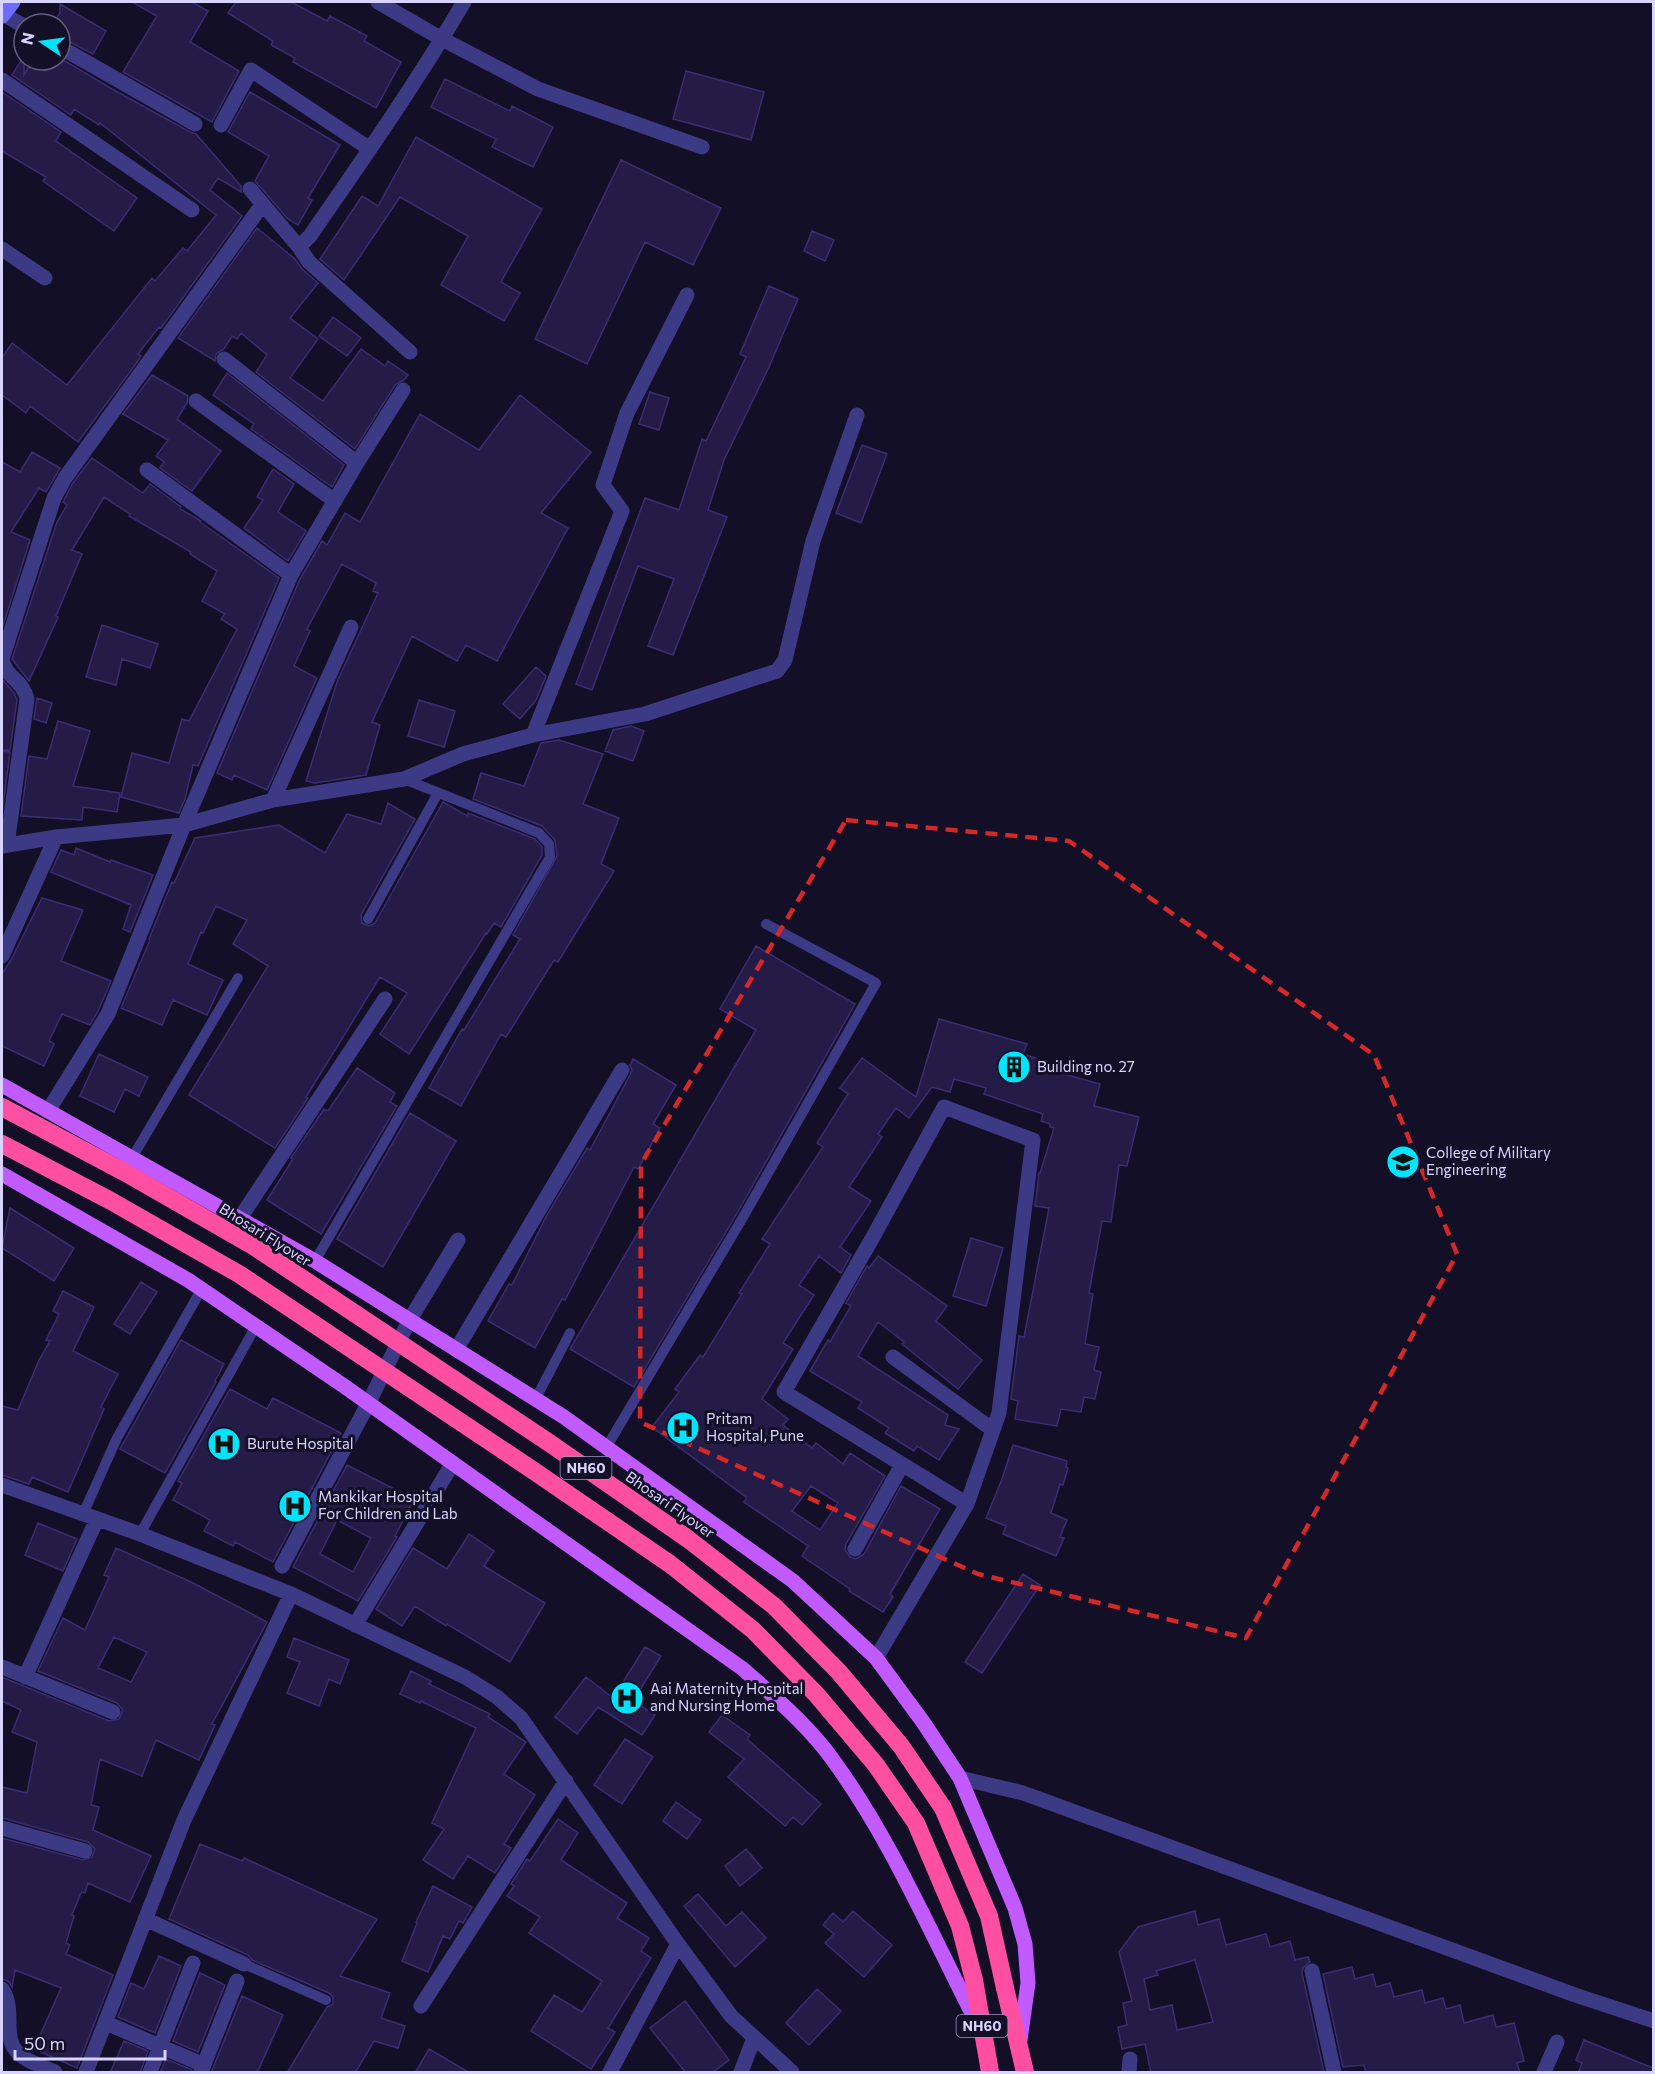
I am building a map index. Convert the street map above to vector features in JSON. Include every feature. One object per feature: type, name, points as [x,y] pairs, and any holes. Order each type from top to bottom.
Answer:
[{"type":"highway","name":"Bhosari Flyover","points":[[2,1107],[126,1173],[255,1247],[548,1442],[688,1539],[774,1606],[839,1672],[901,1746],[943,1808],[989,1916],[1019,2042]]},
{"type":"highway","name":"NH60","points":[[2,1144],[111,1201],[239,1274],[531,1468],[660,1558],[753,1630],[816,1694],[861,1747],[876,1765],[915,1823],[960,1926],[974,1980],[990,2073]]},
{"type":"highway","name":"NH60","points":[[1019,2042],[1025,2073]]},
{"type":"main road","points":[[2,1085],[315,1261],[564,1417],[793,1581],[876,1658],[960,1778],[1015,1908],[1025,1944],[1028,1983],[1019,2042]]},
{"type":"main road","points":[[2,1174],[201,1290],[256,1326],[743,1669],[792,1714],[832,1759],[880,1831],[984,2036]]},
{"type":"street","points":[[2,15],[13,2]]},
{"type":"street","points":[[378,2],[442,39],[538,89],[702,147]]},
{"type":"street","points":[[298,247],[310,237],[370,149],[464,2]]},
{"type":"street","points":[[72,54],[195,123]]},
{"type":"street","points":[[221,125],[251,70],[370,149]]},
{"type":"street","points":[[2,80],[192,210]]},
{"type":"street","points":[[250,189],[309,262],[410,352]]},
{"type":"street","points":[[262,205],[65,478],[54,498],[3,659],[4,668],[24,689],[27,699],[4,846],[56,837],[184,825],[273,800],[404,779],[464,754],[533,735],[645,714],[777,671],[785,660],[813,541],[857,415]]},
{"type":"street","points":[[2,249],[45,278]]},
{"type":"street","points":[[533,735],[622,512],[603,485],[627,413],[687,295]]},
{"type":"street","points":[[224,359],[357,463]]},
{"type":"street","points":[[48,1111],[108,1014],[184,825],[291,575],[357,463],[404,390]]},
{"type":"street","points":[[196,401],[336,501]]},
{"type":"street","points":[[147,470],[291,575]]},
{"type":"street","points":[[273,800],[351,627]]},
{"type":"street","points":[[2,956],[56,837]]},
{"type":"street","points":[[240,1218],[385,999]]},
{"type":"street","points":[[456,1350],[622,1070]]},
{"type":"street","points":[[876,1658],[967,1504],[999,1413],[1033,1140],[944,1107],[784,1392],[967,1504]]},
{"type":"street","points":[[282,1566],[409,1322],[458,1240]]},
{"type":"street","points":[[892,1357],[993,1430]]},
{"type":"street","points":[[355,1625],[453,1463]]},
{"type":"street","points":[[855,1549],[902,1465]]},
{"type":"street","points":[[2,1485],[140,1534],[291,1594],[465,1677],[498,1697],[520,1718],[731,2016],[792,2073]]},
{"type":"street","points":[[25,1677],[90,1516]]},
{"type":"street","points":[[86,2073],[184,1820],[291,1594]]},
{"type":"street","points":[[2,1667],[113,1712]]},
{"type":"street","points":[[960,1778],[1023,1793],[1563,1991],[1653,2021]]},
{"type":"street","points":[[421,2006],[566,1781]]},
{"type":"street","points":[[2,1828],[86,1851]]},
{"type":"street","points":[[146,1919],[244,1964]]},
{"type":"street","points":[[610,2073],[678,1944]]},
{"type":"street","points":[[150,2073],[193,1963]]},
{"type":"street","points":[[1312,1971],[1334,2073]]},
{"type":"street","points":[[106,2023],[161,2046],[202,2069],[237,1982]]},
{"type":"street","points":[[2,1989],[9,2008],[12,2044],[19,2054],[55,2073]]},
{"type":"street","points":[[741,2073],[754,2038]]},
{"type":"street","points":[[1544,2073],[1557,2042]]},
{"type":"lane","points":[[315,1261],[550,857],[549,844],[539,833],[404,779]]},
{"type":"lane","points":[[368,919],[438,793]]},
{"type":"lane","points":[[606,1448],[742,1219],[876,983],[766,924]]},
{"type":"lane","points":[[132,1158],[238,978]]},
{"type":"lane","points":[[90,1516],[117,1438],[201,1290]]},
{"type":"lane","points":[[140,1534],[256,1326]]},
{"type":"lane","points":[[535,1400],[570,1333]]},
{"type":"lane","points":[[244,1964],[326,2000]]},
{"type":"highlighted area","points":[[846,820],[1069,841],[1374,1055],[1457,1254],[1246,1638],[978,1574],[640,1422],[641,1164]]},
{"type":"building","points":[[132,2],[192,2],[208,11],[190,42],[239,71],[212,122],[123,72],[157,16]]},
{"type":"building","points":[[236,2],[291,2],[327,21],[330,16],[367,36],[364,41],[401,62],[376,108],[293,62],[295,58],[271,45],[273,41],[228,13]]},
{"type":"building","points":[[60,4],[106,31],[93,54],[72,43],[72,12],[60,12]]},
{"type":"building","points":[[72,65],[196,134],[241,186],[241,192],[218,178],[210,190],[242,216],[161,328],[159,327],[138,354],[141,356],[135,365],[78,442],[30,406],[26,413],[2,395],[2,358],[12,343],[67,385],[152,278],[155,281],[183,248],[187,251],[216,215],[100,123],[99,125],[74,109],[71,115],[12,75],[14,72],[24,72],[24,75],[26,72],[72,72]]},
{"type":"building","points":[[686,71],[764,92],[751,140],[673,119]]},
{"type":"building","points":[[445,79],[510,111],[512,106],[553,127],[533,167],[492,147],[496,139],[431,107]]},
{"type":"building","points":[[2,92],[61,132],[56,141],[137,198],[114,231],[43,181],[46,177],[2,151]]},
{"type":"building","points":[[250,92],[340,145],[308,198],[312,200],[298,225],[288,219],[255,181],[269,156],[228,132]]},
{"type":"building","points":[[416,137],[542,209],[501,282],[520,293],[504,321],[441,285],[468,236],[400,197],[344,280],[320,259],[362,196],[378,206]]},
{"type":"building","points":[[621,160],[721,208],[693,265],[645,242],[587,364],[535,339]]},
{"type":"building","points":[[257,228],[295,259],[302,269],[318,283],[290,318],[318,339],[290,378],[323,401],[361,349],[385,366],[388,361],[408,375],[395,385],[355,449],[256,372],[267,355],[241,333],[237,339],[232,336],[224,349],[216,354],[215,361],[178,338]]},
{"type":"building","points":[[812,231],[834,240],[825,261],[804,251]]},
{"type":"building","points":[[769,286],[798,299],[769,367],[724,460],[708,510],[727,517],[673,655],[648,646],[674,579],[638,566],[592,690],[576,684],[645,498],[679,510],[702,439],[706,441],[746,357],[740,354]]},
{"type":"building","points":[[333,317],[361,338],[347,356],[319,336]]},
{"type":"building","points":[[227,373],[344,465],[332,487],[251,429],[254,424],[213,395]]},
{"type":"building","points":[[152,375],[188,396],[187,403],[177,419],[221,451],[192,491],[160,468],[164,462],[156,456],[168,440],[123,414]]},
{"type":"building","points":[[650,392],[669,398],[659,430],[639,424]]},
{"type":"building","points":[[520,395],[591,452],[541,513],[568,528],[497,661],[466,645],[457,661],[412,636],[372,722],[380,725],[366,775],[315,783],[306,781],[337,682],[378,593],[373,591],[376,583],[342,564],[307,629],[310,631],[294,666],[317,678],[267,790],[234,775],[232,780],[217,773],[300,579],[322,541],[327,545],[345,513],[360,522],[420,414],[479,450]]},
{"type":"building","points":[[862,445],[887,454],[861,523],[836,513]]},
{"type":"building","points":[[32,452],[60,468],[46,492],[39,488],[11,532],[30,540],[2,629],[2,462],[20,472]]},
{"type":"building","points":[[92,458],[143,493],[150,484],[181,507],[180,509],[201,521],[279,578],[198,766],[193,765],[185,799],[179,813],[121,797],[132,753],[169,763],[182,719],[189,721],[237,629],[221,619],[225,614],[202,601],[217,571],[190,554],[191,552],[129,516],[130,514],[104,497],[72,550],[82,554],[56,616],[58,617],[29,681],[12,659],[57,522],[67,505],[63,502],[73,483]]},
{"type":"building","points":[[273,469],[294,484],[278,512],[306,531],[288,561],[244,528],[263,500],[257,497]]},
{"type":"building","points":[[102,625],[158,644],[150,668],[122,659],[116,685],[86,677]]},
{"type":"building","points":[[536,667],[546,676],[536,700],[520,719],[503,704]]},
{"type":"building","points":[[2,679],[17,700],[10,750],[2,750]]},
{"type":"building","points":[[37,698],[52,703],[46,723],[34,719]]},
{"type":"building","points":[[419,700],[455,711],[444,747],[408,736]]},
{"type":"building","points":[[58,721],[90,731],[73,786],[120,793],[117,812],[83,807],[82,820],[21,816],[29,756],[47,759]]},
{"type":"building","points":[[631,726],[644,731],[633,761],[605,751],[613,730]]},
{"type":"building","points":[[559,740],[603,754],[583,804],[619,818],[601,864],[614,871],[558,962],[554,960],[506,1037],[501,1034],[461,1106],[429,1088],[462,1029],[464,1030],[520,939],[513,935],[557,856],[555,840],[542,826],[473,799],[481,773],[524,786],[541,743]]},
{"type":"building","points":[[2,751],[10,752],[2,813]]},
{"type":"building","points":[[443,802],[467,816],[468,813],[535,839],[542,847],[542,855],[501,927],[494,923],[486,933],[409,1054],[380,1034],[407,993],[380,977],[306,1097],[308,1098],[275,1148],[189,1095],[268,966],[233,944],[247,920],[216,906],[203,933],[201,932],[188,964],[223,980],[207,1015],[173,1000],[162,1025],[121,1008],[172,882],[174,883],[195,838],[279,825],[325,853],[347,814],[381,824],[388,803],[415,819],[361,915],[362,923],[369,926],[375,923]]},
{"type":"building","points":[[76,848],[110,862],[111,860],[153,875],[130,932],[123,929],[131,905],[51,872],[61,850],[74,855]]},
{"type":"building","points":[[42,898],[83,910],[61,961],[111,981],[90,1025],[62,1014],[49,1041],[54,1044],[44,1066],[2,1046],[2,974]]},
{"type":"building","points":[[756,946],[855,1004],[736,1215],[634,1387],[570,1349],[756,1030],[720,1009]]},
{"type":"building","points":[[939,1019],[1027,1044],[1023,1054],[1038,1059],[1035,1066],[1100,1084],[1094,1106],[1139,1117],[1127,1166],[1119,1165],[1111,1222],[1102,1221],[1089,1293],[1093,1294],[1085,1344],[1099,1347],[1094,1370],[1101,1372],[1095,1399],[1084,1397],[1081,1412],[1061,1409],[1057,1426],[1015,1419],[1018,1401],[1011,1399],[1019,1336],[1024,1337],[1049,1208],[1035,1206],[1039,1173],[1054,1128],[1041,1121],[1043,1114],[984,1094],[986,1088],[954,1079],[950,1092],[932,1087],[909,1118],[896,1108],[878,1134],[882,1137],[849,1187],[871,1201],[840,1247],[851,1255],[841,1273],[819,1256],[799,1285],[814,1295],[783,1343],[793,1349],[762,1399],[788,1419],[783,1425],[812,1448],[816,1443],[843,1464],[850,1453],[885,1476],[846,1544],[845,1550],[850,1557],[856,1559],[864,1554],[901,1486],[940,1509],[890,1594],[893,1597],[883,1612],[849,1591],[850,1589],[802,1556],[808,1546],[744,1502],[747,1498],[652,1427],[679,1392],[675,1389],[700,1355],[703,1357],[742,1294],[739,1293],[770,1244],[762,1239],[823,1147],[817,1143],[848,1094],[840,1088],[862,1058],[916,1097]],"holes":[[[811,1486],[838,1503],[820,1530],[792,1511]]]},
{"type":"building","points":[[99,1054],[148,1077],[139,1096],[125,1089],[114,1112],[80,1096]]},
{"type":"building","points":[[633,1059],[676,1085],[653,1124],[660,1128],[638,1169],[634,1167],[565,1300],[562,1299],[535,1348],[488,1321],[509,1284],[512,1285],[547,1215],[587,1148],[590,1150],[630,1075],[632,1070],[630,1065]]},
{"type":"building","points":[[357,1068],[395,1093],[390,1102],[397,1106],[321,1234],[267,1200],[293,1159],[291,1158],[324,1109],[328,1111]]},
{"type":"building","points":[[410,1113],[456,1141],[383,1267],[337,1239]]},
{"type":"building","points":[[10,1208],[74,1248],[54,1281],[2,1248]]},
{"type":"building","points":[[971,1238],[1003,1248],[986,1306],[953,1296]]},
{"type":"building","points":[[878,1256],[947,1306],[936,1321],[982,1360],[958,1389],[878,1322],[858,1356],[948,1415],[945,1425],[959,1429],[939,1460],[917,1446],[914,1451],[885,1433],[889,1428],[858,1408],[862,1402],[810,1371],[851,1306],[846,1303],[867,1266],[869,1268]]},
{"type":"building","points":[[141,1282],[157,1292],[130,1334],[114,1324]]},
{"type":"building","points":[[63,1291],[94,1307],[73,1351],[118,1374],[101,1407],[104,1409],[68,1492],[32,1477],[29,1484],[2,1475],[2,1406],[18,1410],[39,1360],[50,1341],[46,1340],[59,1314],[53,1311]]},
{"type":"building","points":[[181,1340],[224,1364],[165,1473],[120,1449]]},
{"type":"building","points":[[230,1389],[267,1409],[273,1398],[341,1433],[273,1562],[235,1542],[233,1546],[204,1531],[210,1520],[173,1500],[182,1483],[178,1481]]},
{"type":"building","points":[[1013,1445],[1067,1461],[1066,1467],[1068,1468],[1063,1485],[1060,1484],[1051,1513],[1067,1520],[1060,1537],[1064,1538],[1056,1556],[1003,1534],[1006,1526],[986,1518]]},
{"type":"building","points":[[347,1465],[414,1499],[395,1536],[397,1537],[358,1601],[293,1567]],"holes":[[[337,1520],[371,1538],[353,1572],[320,1554]]]},
{"type":"building","points":[[38,1523],[77,1539],[63,1571],[25,1555]]},
{"type":"building","points":[[469,1534],[494,1551],[484,1566],[545,1603],[510,1662],[415,1606],[402,1626],[376,1609],[413,1548],[447,1569]]},
{"type":"building","points":[[116,1548],[191,1582],[267,1622],[212,1724],[215,1725],[199,1760],[156,1740],[142,1776],[100,1759],[91,1805],[99,1807],[93,1830],[151,1856],[130,1902],[88,1883],[72,1915],[74,1916],[66,1943],[70,1945],[66,1954],[113,1975],[77,2068],[34,2049],[61,1988],[15,1970],[12,1987],[8,1981],[2,1979],[2,1838],[83,1860],[92,1857],[95,1849],[88,1842],[2,1818],[2,1787],[27,1793],[37,1742],[12,1732],[21,1710],[2,1701],[2,1677],[109,1721],[119,1719],[123,1710],[117,1703],[38,1671],[63,1618],[85,1630],[109,1577],[104,1575]],"holes":[[[114,1637],[147,1652],[131,1682],[98,1668]]]},
{"type":"building","points":[[1023,1574],[1040,1585],[982,1673],[965,1662]]},
{"type":"building","points":[[294,1638],[349,1660],[340,1684],[329,1679],[319,1706],[287,1693],[300,1662],[287,1657]]},
{"type":"building","points":[[645,1647],[661,1656],[633,1701],[655,1715],[642,1735],[598,1707],[577,1734],[555,1717],[586,1677],[613,1698]]},
{"type":"building","points":[[411,1671],[431,1681],[429,1684],[490,1714],[488,1717],[526,1742],[504,1774],[535,1795],[504,1844],[511,1848],[495,1873],[468,1856],[453,1879],[423,1860],[444,1829],[432,1823],[476,1728],[421,1701],[420,1703],[400,1694]]},
{"type":"building","points":[[722,1715],[750,1735],[747,1739],[821,1804],[802,1825],[793,1817],[785,1826],[728,1777],[744,1759],[709,1732]]},
{"type":"building","points":[[625,1739],[653,1757],[622,1804],[594,1785]]},
{"type":"building","points":[[676,1802],[701,1820],[687,1839],[663,1821]]},
{"type":"building","points":[[558,1819],[578,1833],[561,1860],[627,1903],[617,1918],[649,1938],[641,1951],[651,1958],[608,2028],[615,2032],[591,2069],[531,2031],[554,1995],[582,2012],[602,1981],[529,1933],[540,1917],[507,1896],[514,1886],[511,1884],[527,1859],[530,1861]]},
{"type":"building","points":[[200,1844],[242,1861],[244,1858],[377,1919],[340,1976],[390,1993],[381,2018],[405,2026],[398,2048],[374,2041],[355,2073],[287,2073],[327,2007],[333,2004],[333,1997],[329,1993],[252,1960],[248,1955],[169,1919]]},
{"type":"building","points":[[746,1849],[762,1868],[740,1886],[725,1866]]},
{"type":"building","points":[[433,1886],[472,1907],[463,1923],[459,1921],[450,1939],[443,1936],[428,1972],[402,1961],[416,1922]]},
{"type":"building","points":[[698,1894],[726,1926],[742,1912],[766,1938],[735,1967],[684,1906]]},
{"type":"building","points":[[853,1911],[892,1945],[864,1977],[825,1943],[834,1934],[823,1925],[833,1913],[843,1922]]},
{"type":"building","points":[[1195,1911],[1198,1925],[1219,1919],[1226,1945],[1266,1934],[1270,1947],[1290,1941],[1295,1960],[1308,1957],[1310,1962],[1303,1968],[1302,1973],[1324,2072],[1151,2073],[1145,2044],[1122,2049],[1118,2027],[1127,2025],[1123,2003],[1132,2001],[1119,1952],[1138,1927]],"holes":[[[1195,1960],[1213,2022],[1177,2030],[1172,2005],[1150,2010],[1144,1979],[1158,1975],[1156,1971]]]},
{"type":"building","points":[[159,1956],[181,1966],[155,2033],[118,2017],[131,1983],[144,1989]]},
{"type":"building","points":[[1352,1967],[1355,1979],[1373,1974],[1376,1987],[1390,1983],[1394,1997],[1422,1990],[1425,2003],[1443,1998],[1446,2009],[1460,2005],[1464,2023],[1493,2015],[1496,2027],[1514,2023],[1524,2061],[1517,2063],[1520,2073],[1366,2073],[1364,2065],[1343,2067],[1323,1974]]},
{"type":"building","points":[[200,1973],[225,1985],[198,2052],[173,2041]]},
{"type":"building","points":[[817,1989],[841,2011],[809,2045],[786,2023]]},
{"type":"building","points":[[242,1996],[283,2015],[257,2073],[211,2073]]},
{"type":"building","points":[[685,2001],[729,2060],[712,2073],[686,2073],[650,2028]]},
{"type":"building","points":[[1584,2040],[1653,2068],[1653,2073],[1578,2073],[1582,2063],[1576,2060]]},
{"type":"building","points":[[124,2041],[148,2051],[140,2073],[110,2073]]},
{"type":"building","points":[[429,2049],[470,2073],[415,2073]]},
{"type":"building","points":[[166,2059],[192,2070],[191,2073],[160,2073]]},
{"type":"place","name":"Building no. 27","points":[[1014,1067]]},
{"type":"place","name":"College of Military Engineering","points":[[1403,1162]]},
{"type":"place","name":"Pritam Hospital, Pune","points":[[683,1428]]},
{"type":"place","name":"Burute Hospital","points":[[224,1444]]},
{"type":"place","name":"Mankikar Hospital For Children and Lab","points":[[295,1506]]},
{"type":"place","name":"Aai Maternity Hospital and Nursing Home","points":[[627,1698]]}]
